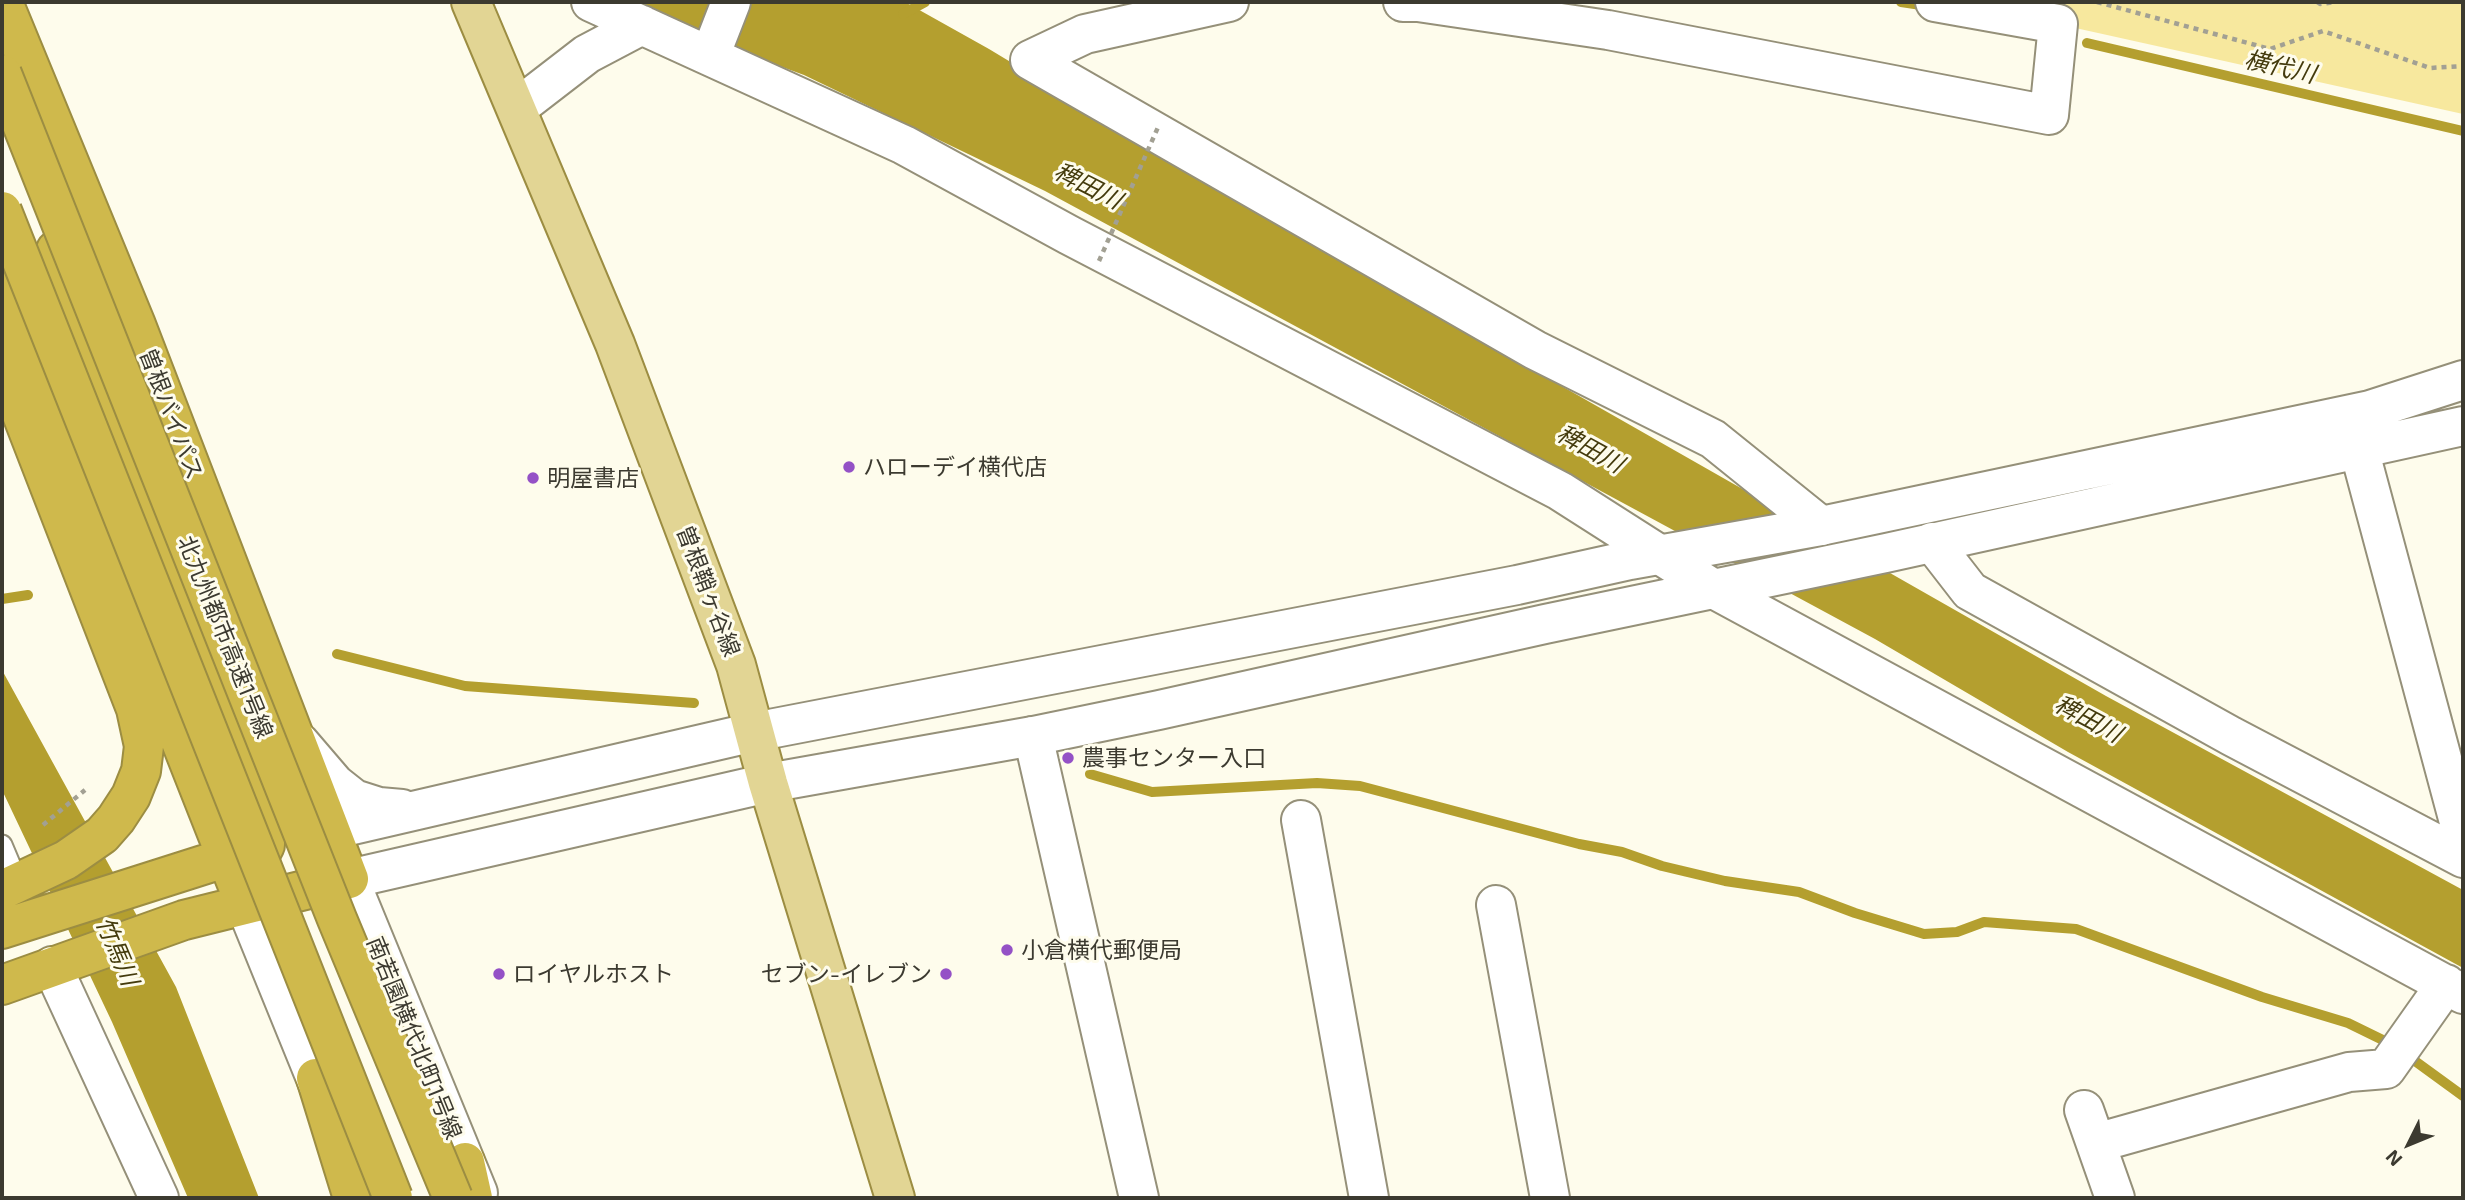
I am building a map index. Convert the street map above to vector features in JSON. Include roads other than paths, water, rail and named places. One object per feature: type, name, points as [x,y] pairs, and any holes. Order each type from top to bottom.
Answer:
[{"type":"highway","name":"曽根バイパス","points":[[3,2],[136,325],[349,879]]},
{"type":"highway","points":[[2,61],[84,344],[265,822],[265,845],[254,868],[215,906],[184,920],[2,985]]},
{"type":"highway","name":"北九州都市高速1号線","points":[[2,74],[337,919],[453,1198]]},
{"type":"highway","points":[[2,211],[393,1198]]},
{"type":"highway","points":[[2,288],[237,884]]},
{"type":"highway","points":[[2,363],[136,709],[144,746],[141,771],[131,796],[117,819],[102,835],[66,860],[20,882]]},
{"type":"highway","points":[[265,845],[331,830]]},
{"type":"highway","points":[[2,929],[124,892],[349,879]]},
{"type":"highway","points":[[316,1078],[353,1198]]},
{"type":"main road","name":"曽根鞘ヶ谷線","points":[[471,2],[615,344],[736,665],[768,783],[895,1198]]},
{"type":"street","points":[[591,2],[904,145],[1081,241],[1560,491],[1712,588],[2455,989],[2386,1069],[2349,1072],[2090,1127],[2115,1198]]},
{"type":"street","points":[[710,56],[731,2]]},
{"type":"street","points":[[1229,2],[1085,34],[1030,60],[1535,350],[1713,439],[1833,523]]},
{"type":"street","points":[[1403,2],[1608,30],[2049,115],[2050,13],[1935,2]]},
{"type":"street","points":[[517,108],[587,54],[642,25]]},
{"type":"street","points":[[331,830],[754,732],[1517,585],[1659,554],[1833,523],[2370,410],[2463,380]]},
{"type":"street","points":[[349,879],[768,783],[1033,736],[2463,426]]},
{"type":"street","points":[[2359,449],[2463,837]]},
{"type":"street","points":[[1932,542],[1970,590],[2231,736],[2463,858]]},
{"type":"street","points":[[1033,736],[1139,1198]]},
{"type":"street","points":[[295,738],[335,784],[354,799],[379,807],[415,810]]},
{"type":"street","points":[[1301,820],[1369,1198]]},
{"type":"street","name":"南若園横代北町1号線","points":[[349,879],[469,1180],[480,1198]]},
{"type":"street","points":[[237,884],[363,1198]]},
{"type":"street","points":[[1496,905],[1550,1198]]},
{"type":"street","points":[[66,961],[159,1198]]},
{"type":"lane","points":[[2,845],[20,882]]},
{"type":"water","name":"稗田川","points":[[604,2],[905,2],[989,49],[1314,245],[2106,696],[2463,890],[2463,968],[2068,752],[1875,639],[1045,191],[804,75]]},
{"type":"water","name":"竹馬川","points":[[2,670],[176,987],[259,1198],[188,1198],[112,1022],[2,790]]},
{"type":"waterway","name":"横代川","points":[[903,14],[925,2]]},
{"type":"waterway","name":"横代川","points":[[1901,2],[1928,6]]},
{"type":"waterway","name":"横代川","points":[[2087,43],[2463,131]]},
{"type":"waterway","points":[[2,599],[28,595]]},
{"type":"waterway","points":[[337,654],[465,686],[694,703]]},
{"type":"waterway","points":[[1090,774],[1152,792],[1317,783],[1360,786],[1579,844],[1622,852],[1662,866],[1725,881],[1799,892],[1924,934],[1957,932],[1984,922],[2076,929],[2262,997],[2348,1023],[2393,1045],[2463,1096]]},
{"type":"place","name":"ハローデイ横代店","points":[[849,467]]},
{"type":"place","name":"明屋書店","points":[[533,478]]},
{"type":"place","name":"農事センター入口","points":[[1068,758]]},
{"type":"place","name":"小倉横代郵便局","points":[[1007,950]]},
{"type":"place","name":"ロイヤルホスト","points":[[499,974]]},
{"type":"place","name":"セブン-イレブン","points":[[946,974]]}]
